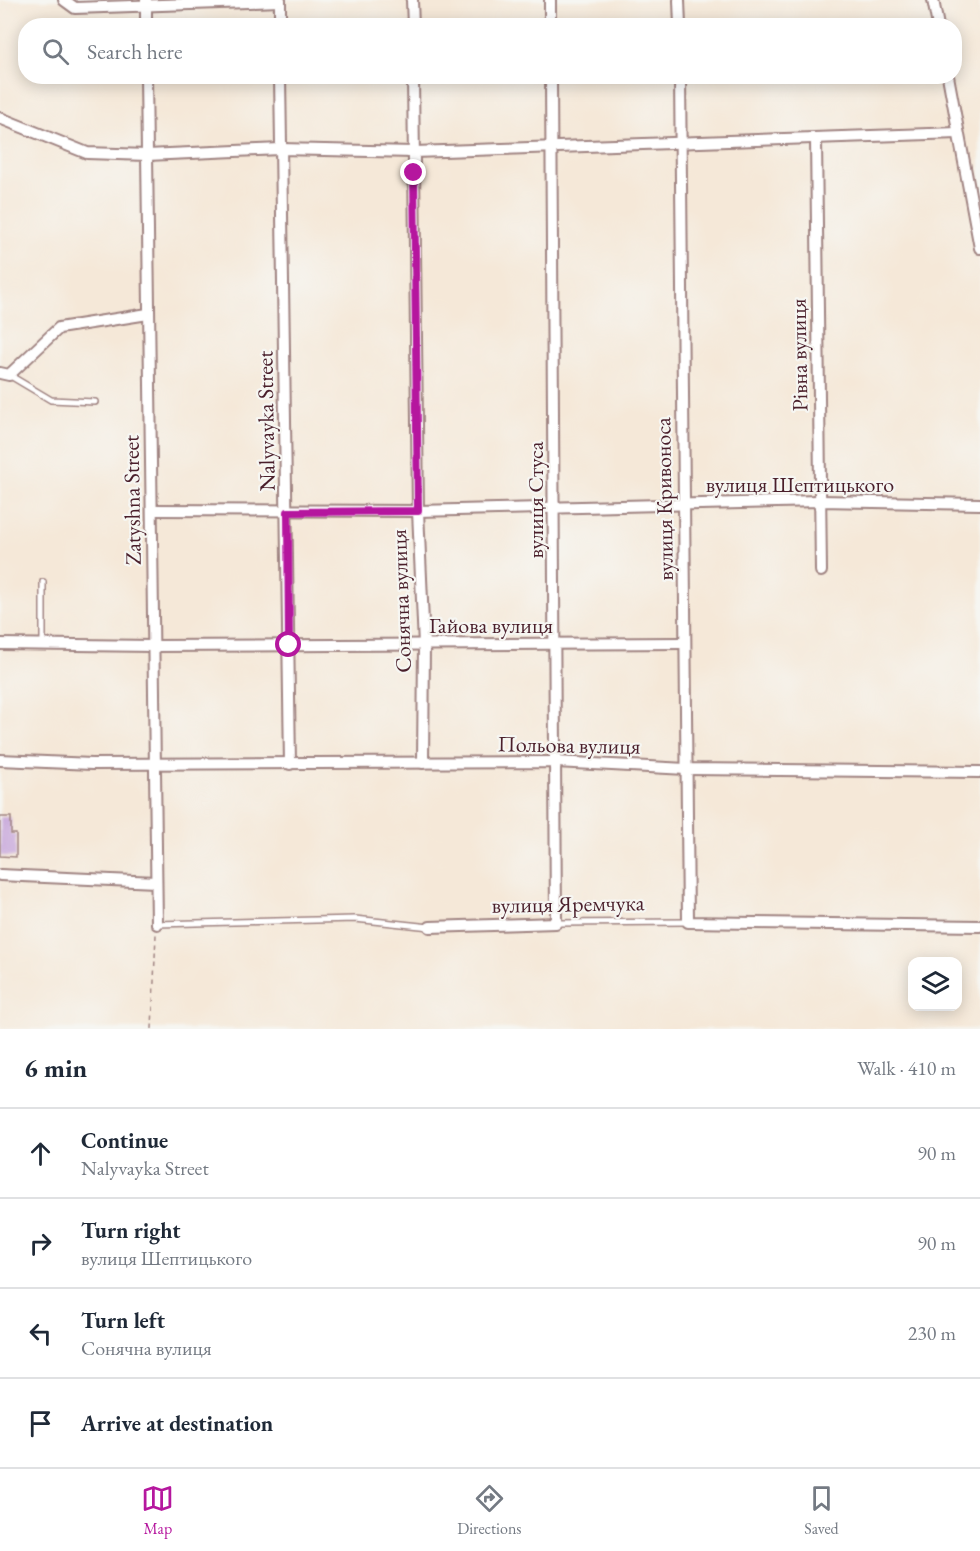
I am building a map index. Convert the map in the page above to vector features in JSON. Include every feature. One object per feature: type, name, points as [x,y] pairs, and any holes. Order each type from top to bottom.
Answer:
[{"type":"street","points":[[64,0],[75,8],[146,3],[280,0],[280,18]]},
{"type":"street","points":[[412,0],[413,18]]},
{"type":"street","points":[[550,0],[550,18]]},
{"type":"street","points":[[679,0],[680,18]]},
{"type":"street","points":[[933,0],[936,18]]},
{"type":"street","name":"Zatyshna Street","points":[[146,84],[153,646],[157,764],[157,924]]},
{"type":"street","name":"Nalyvayka Street","points":[[280,84],[290,764]]},
{"type":"street","name":"Сонячна вулиця","points":[[413,84],[418,511],[424,645],[423,763]]},
{"type":"street","name":"вулиця Стуса","points":[[551,84],[556,923]]},
{"type":"street","name":"вулиця Кривоноса","points":[[680,84],[688,922]]},
{"type":"street","points":[[949,84],[980,248]]},
{"type":"street","points":[[0,118],[87,153],[147,155],[280,149],[414,152],[958,133]]},
{"type":"street","name":"Рівна вулиця","points":[[816,139],[821,571]]},
{"type":"street","points":[[4,374],[59,328],[148,314]]},
{"type":"street","name":"вулиця Шептицького","points":[[152,510],[418,511],[820,501],[980,504]]},
{"type":"street","name":"Гайова вулиця","points":[[0,644],[153,646],[685,643]]},
{"type":"street","name":"Польова вулиця","points":[[0,760],[157,764],[556,762],[686,769],[980,772]]},
{"type":"street","points":[[0,875],[156,882]]},
{"type":"street","name":"вулиця Яремчука","points":[[688,922],[980,926]]},
{"type":"street","name":"вулиця Яремчука","points":[[430,927],[556,923]]},
{"type":"lane","points":[[4,374],[51,400],[95,402]]},
{"type":"lane","points":[[43,582],[43,645]]},
{"type":"lane","name":"вулиця Яремчука","points":[[157,924],[355,919],[430,927]]},
{"type":"lane","name":"вулиця Яремчука","points":[[556,923],[688,922]]},
{"type":"path","points":[[152,1029],[157,924]]},
{"type":"building","points":[[0,817],[11,817],[11,834],[16,834],[16,857],[0,856]]},
{"type":"route","points":[[289,645],[288,512],[418,511],[414,173]]}]
